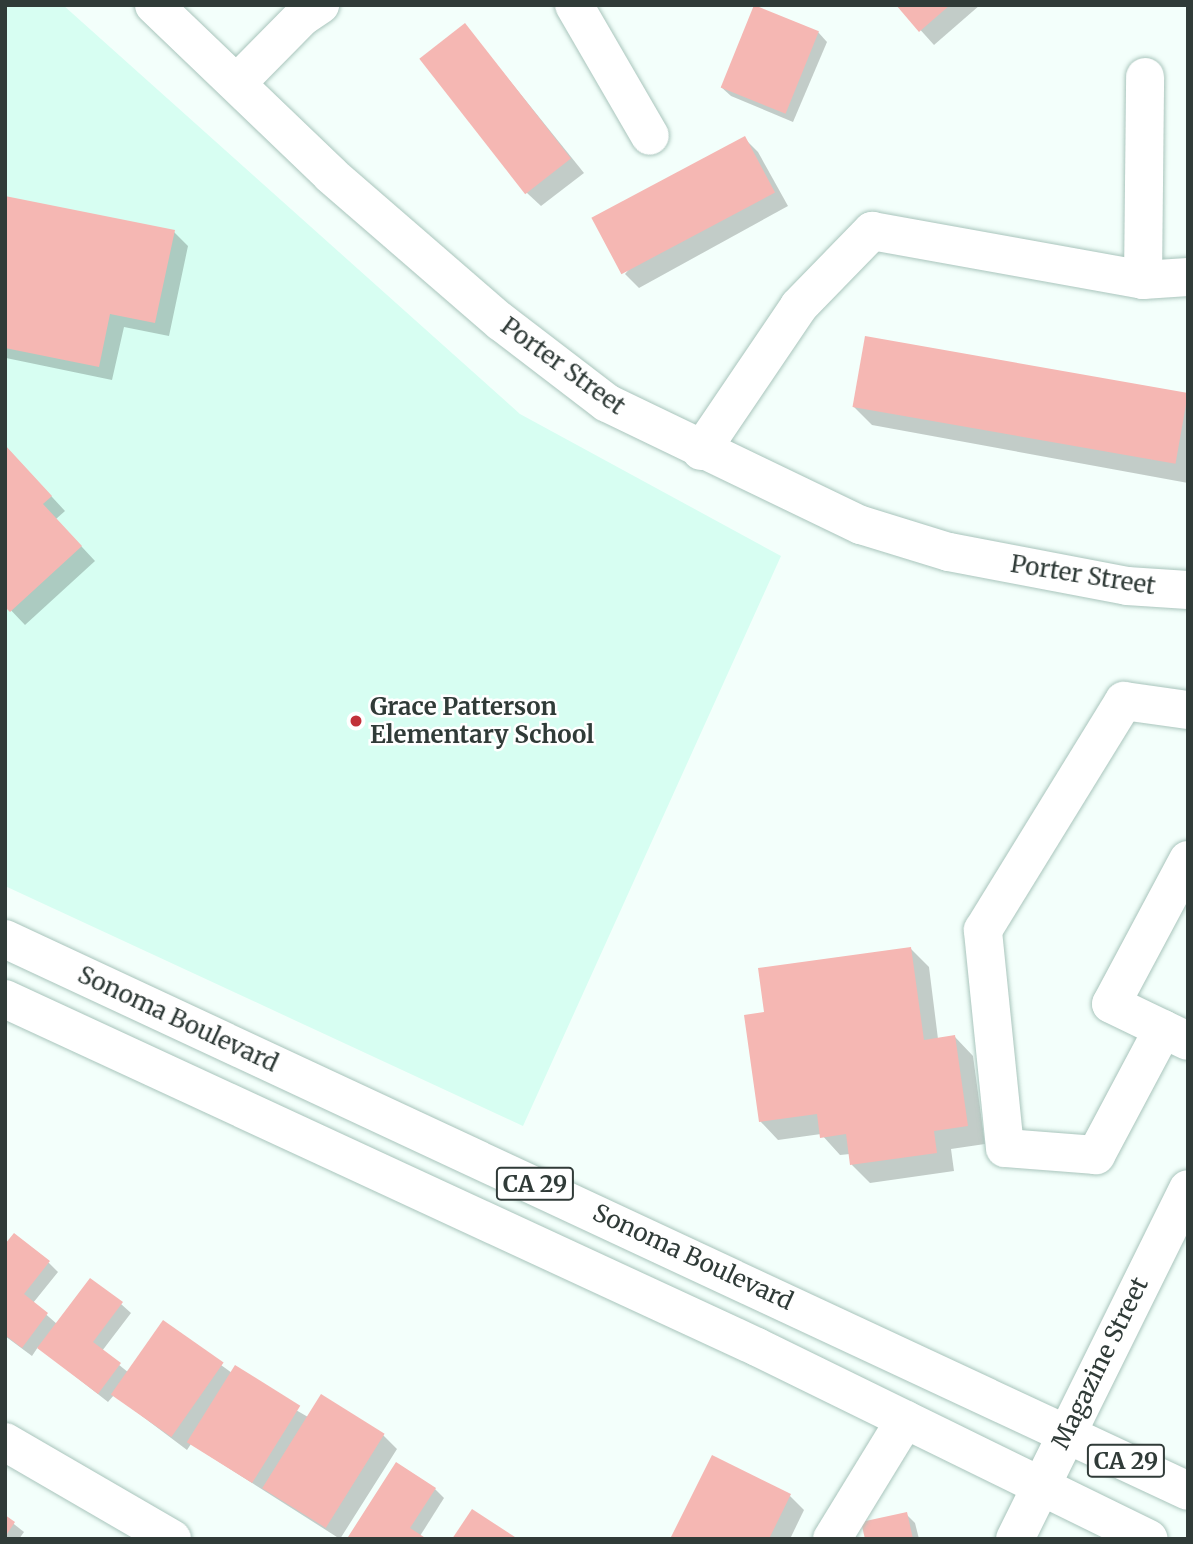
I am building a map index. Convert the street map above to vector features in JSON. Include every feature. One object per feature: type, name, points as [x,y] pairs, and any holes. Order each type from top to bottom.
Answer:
[{"type":"main road","name":"Porter Street","points":[[153,5],[331,175],[501,322],[607,404],[861,525],[950,552],[1127,586],[1188,590]]},
{"type":"main road","points":[[237,83],[302,17],[320,5]]},
{"type":"main road","points":[[573,5],[650,136]]},
{"type":"main road","points":[[1143,280],[1145,77]]},
{"type":"main road","points":[[701,451],[799,306],[872,231],[1143,280],[1188,277]]},
{"type":"main road","points":[[1188,710],[1124,701],[983,930],[1005,1148],[1096,1156],[1175,1035],[1111,1004],[1188,860]]},
{"type":"main road","name":"Sonoma Boulevard","points":[[5,939],[1065,1430],[1188,1491]]},
{"type":"main road","name":"CA 29","points":[[5,999],[905,1420],[1149,1539]]},
{"type":"main road","name":"Magazine Street","points":[[1016,1539],[1065,1430],[1186,1199]]},
{"type":"main road","points":[[831,1539],[905,1420]]},
{"type":"main road","points":[[5,1442],[172,1539]]},
{"type":"shaded area","name":"Grace Patterson Elementary School","points":[[5,5],[63,5],[520,414],[781,556],[523,1126],[5,886]]},
{"type":"building","points":[[754,5],[819,31],[786,114],[721,88]]},
{"type":"building","points":[[896,5],[950,5],[919,32]]},
{"type":"building","points":[[465,23],[571,159],[525,194],[419,59]]},
{"type":"building","points":[[745,136],[775,193],[621,274],[591,218]]},
{"type":"building","points":[[5,196],[175,230],[155,323],[110,314],[99,367],[5,348]]},
{"type":"building","points":[[865,336],[1188,393],[1176,464],[852,407]]},
{"type":"building","points":[[5,445],[52,496],[43,504],[82,546],[10,612],[5,607]]},
{"type":"building","points":[[911,947],[924,1040],[955,1035],[968,1126],[934,1131],[937,1153],[850,1165],[846,1134],[820,1138],[817,1114],[759,1122],[744,1015],[764,1012],[758,968]]},
{"type":"building","points":[[14,1233],[50,1261],[24,1294],[48,1313],[22,1348],[5,1335],[5,1244]]},
{"type":"building","points":[[90,1278],[123,1302],[93,1342],[121,1363],[98,1394],[37,1348]]},
{"type":"building","points":[[163,1320],[224,1362],[171,1437],[111,1395]]},
{"type":"building","points":[[235,1365],[300,1406],[252,1483],[187,1442]]},
{"type":"building","points":[[321,1394],[385,1434],[326,1528],[262,1488]]},
{"type":"building","points":[[712,1455],[791,1494],[769,1539],[670,1539]]},
{"type":"building","points":[[396,1462],[436,1488],[410,1528],[427,1539],[348,1537]]},
{"type":"building","points":[[472,1509],[518,1539],[452,1539]]},
{"type":"building","points":[[907,1512],[913,1539],[865,1539],[861,1522]]},
{"type":"building","points":[[5,1515],[15,1522],[5,1537]]},
{"type":"place","name":"Grace Patterson Elementary School","points":[[356,721]]}]
